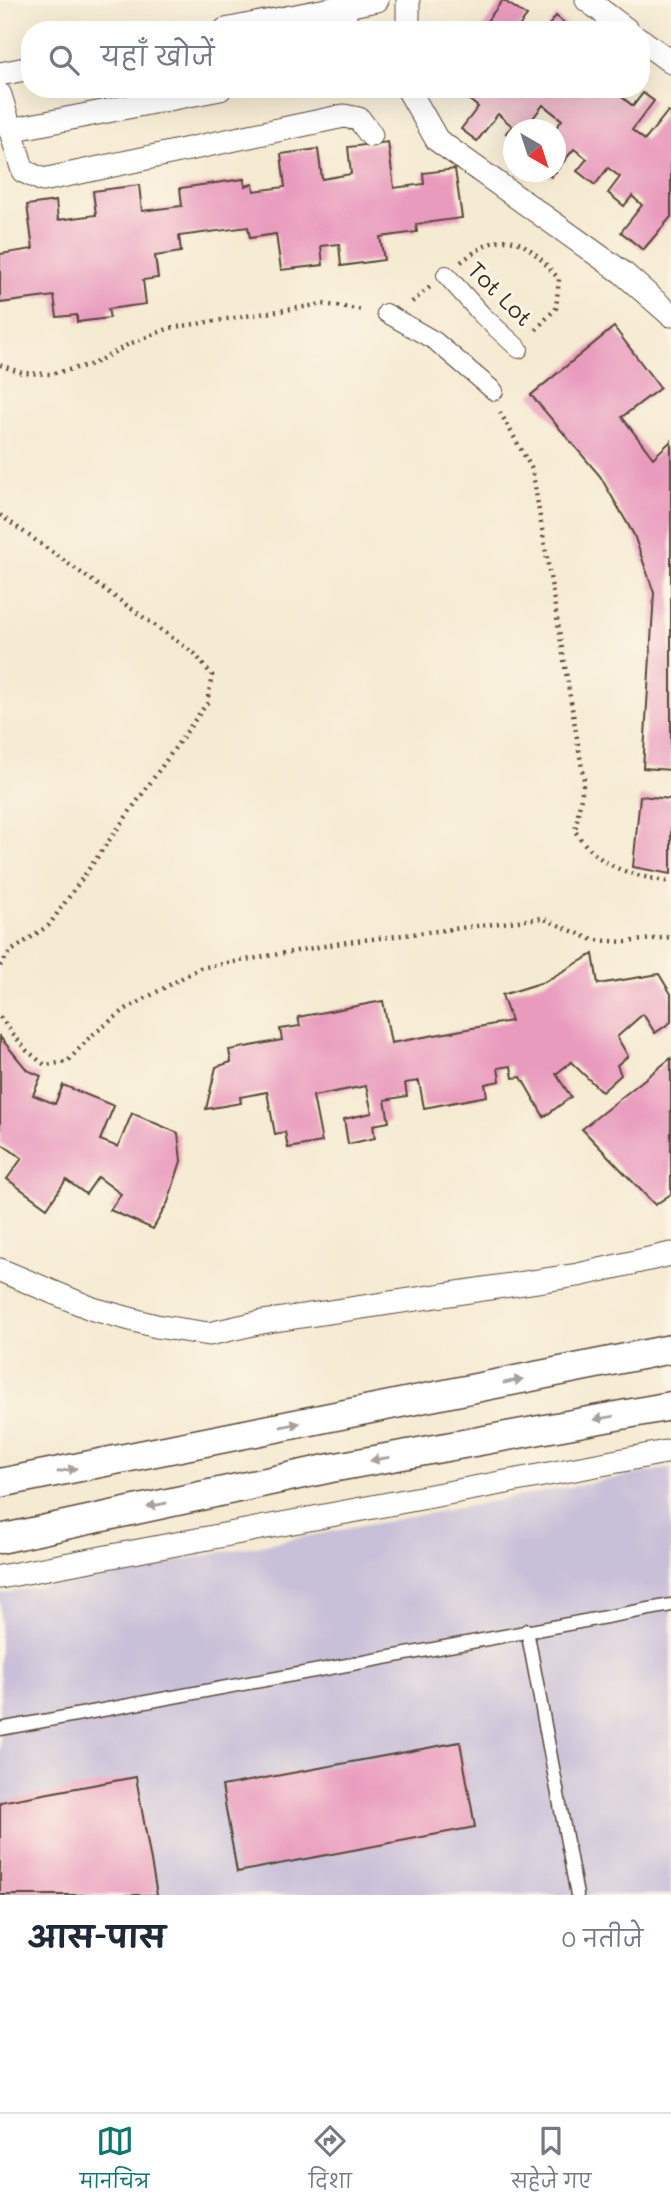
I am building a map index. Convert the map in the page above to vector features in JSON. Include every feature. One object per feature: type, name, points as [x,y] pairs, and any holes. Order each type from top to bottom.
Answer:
[{"type":"street","points":[[271,21],[376,0]]},
{"type":"street","points":[[408,0],[408,21]]},
{"type":"street","points":[[587,0],[615,21]]},
{"type":"street","points":[[343,7],[345,21]]},
{"type":"street","points":[[650,47],[671,62]]},
{"type":"street","points":[[0,74],[21,70]]},
{"type":"street","points":[[0,95],[23,171],[43,180],[344,116],[359,119],[370,135]]},
{"type":"street","points":[[10,130],[174,98]]},
{"type":"street","points":[[413,98],[437,140],[623,273],[671,315]]},
{"type":"street","name":"Tot Lot","points":[[446,275],[519,349]]},
{"type":"street","points":[[386,313],[435,341],[494,391]]},
{"type":"street","points":[[0,1270],[93,1309],[156,1326],[209,1334],[262,1322],[578,1275],[671,1254]]},
{"type":"street","points":[[0,1483],[671,1349]]},
{"type":"street","points":[[0,1539],[331,1468],[671,1406]]},
{"type":"street","points":[[0,1577],[671,1451]]},
{"type":"lane","points":[[0,1729],[671,1605]]},
{"type":"lane","points":[[527,1630],[577,1895]]},
{"type":"path","points":[[0,365],[22,373],[51,374],[93,364],[129,344],[170,328]]},
{"type":"path","points":[[532,469],[584,780],[575,831],[588,852],[627,874],[671,882]]},
{"type":"path","points":[[0,515],[195,654],[212,675],[206,704],[50,925],[10,952],[0,966]]},
{"type":"path","points":[[0,1017],[26,1050],[45,1065],[68,1062],[91,1036],[126,1009],[200,968],[347,942],[542,918],[593,940],[626,942],[671,937]]},
{"type":"shaded area","points":[[671,1468],[671,1895],[0,1895],[0,1594]]},
{"type":"building","points":[[503,0],[527,16],[523,21],[487,21]]},
{"type":"building","points":[[467,98],[623,98],[633,106],[639,98],[650,98],[654,101],[632,130],[645,140],[668,111],[671,113],[671,217],[643,250],[621,232],[642,205],[632,196],[624,206],[608,193],[620,177],[608,168],[595,185],[577,171],[587,159],[574,149],[566,159],[566,119],[561,119],[543,105],[532,119],[504,119],[498,114],[477,141],[461,129],[478,107]]},
{"type":"building","points":[[388,142],[394,188],[424,184],[423,173],[455,169],[462,218],[416,224],[417,232],[380,237],[384,260],[341,266],[339,244],[321,246],[323,265],[281,270],[276,234],[250,238],[248,227],[179,236],[181,252],[155,256],[158,278],[143,280],[146,304],[108,309],[110,318],[77,322],[77,315],[57,317],[54,296],[0,303],[0,254],[33,249],[27,205],[56,201],[58,220],[96,215],[93,191],[139,185],[142,211],[182,206],[180,188],[244,179],[245,186],[253,184],[254,191],[285,187],[281,154],[318,149],[322,179],[351,174],[348,147]]},
{"type":"building","points":[[614,327],[660,388],[622,417],[653,458],[671,441],[671,770],[643,768],[654,593],[634,535],[600,476],[531,395]]},
{"type":"building","points":[[640,796],[671,799],[671,874],[633,867]]},
{"type":"building","points":[[593,954],[598,984],[659,974],[671,994],[671,1022],[655,1033],[643,1014],[617,1037],[628,1056],[617,1065],[621,1075],[602,1092],[571,1062],[556,1074],[571,1097],[544,1117],[521,1077],[513,1078],[511,1066],[498,1068],[500,1081],[485,1084],[487,1096],[424,1108],[419,1081],[405,1083],[407,1096],[385,1100],[389,1122],[373,1125],[375,1138],[348,1144],[344,1119],[372,1113],[366,1086],[313,1096],[322,1142],[288,1148],[285,1132],[275,1134],[267,1092],[240,1097],[241,1103],[206,1109],[216,1067],[231,1062],[229,1050],[282,1040],[280,1029],[300,1026],[298,1017],[383,1001],[391,1043],[511,1021],[502,995],[544,982]]},
{"type":"building","points":[[0,1037],[27,1070],[41,1076],[33,1095],[55,1104],[63,1085],[114,1106],[100,1140],[118,1147],[132,1113],[178,1133],[181,1161],[168,1202],[153,1229],[110,1210],[121,1194],[98,1177],[86,1194],[66,1180],[47,1208],[7,1179],[22,1158],[0,1143]]},
{"type":"building","points":[[671,1058],[671,1194],[655,1205],[582,1129]]},
{"type":"building","points":[[460,1742],[475,1827],[237,1872],[222,1786]]},
{"type":"building","points":[[136,1777],[157,1895],[0,1895],[0,1802]]}]
